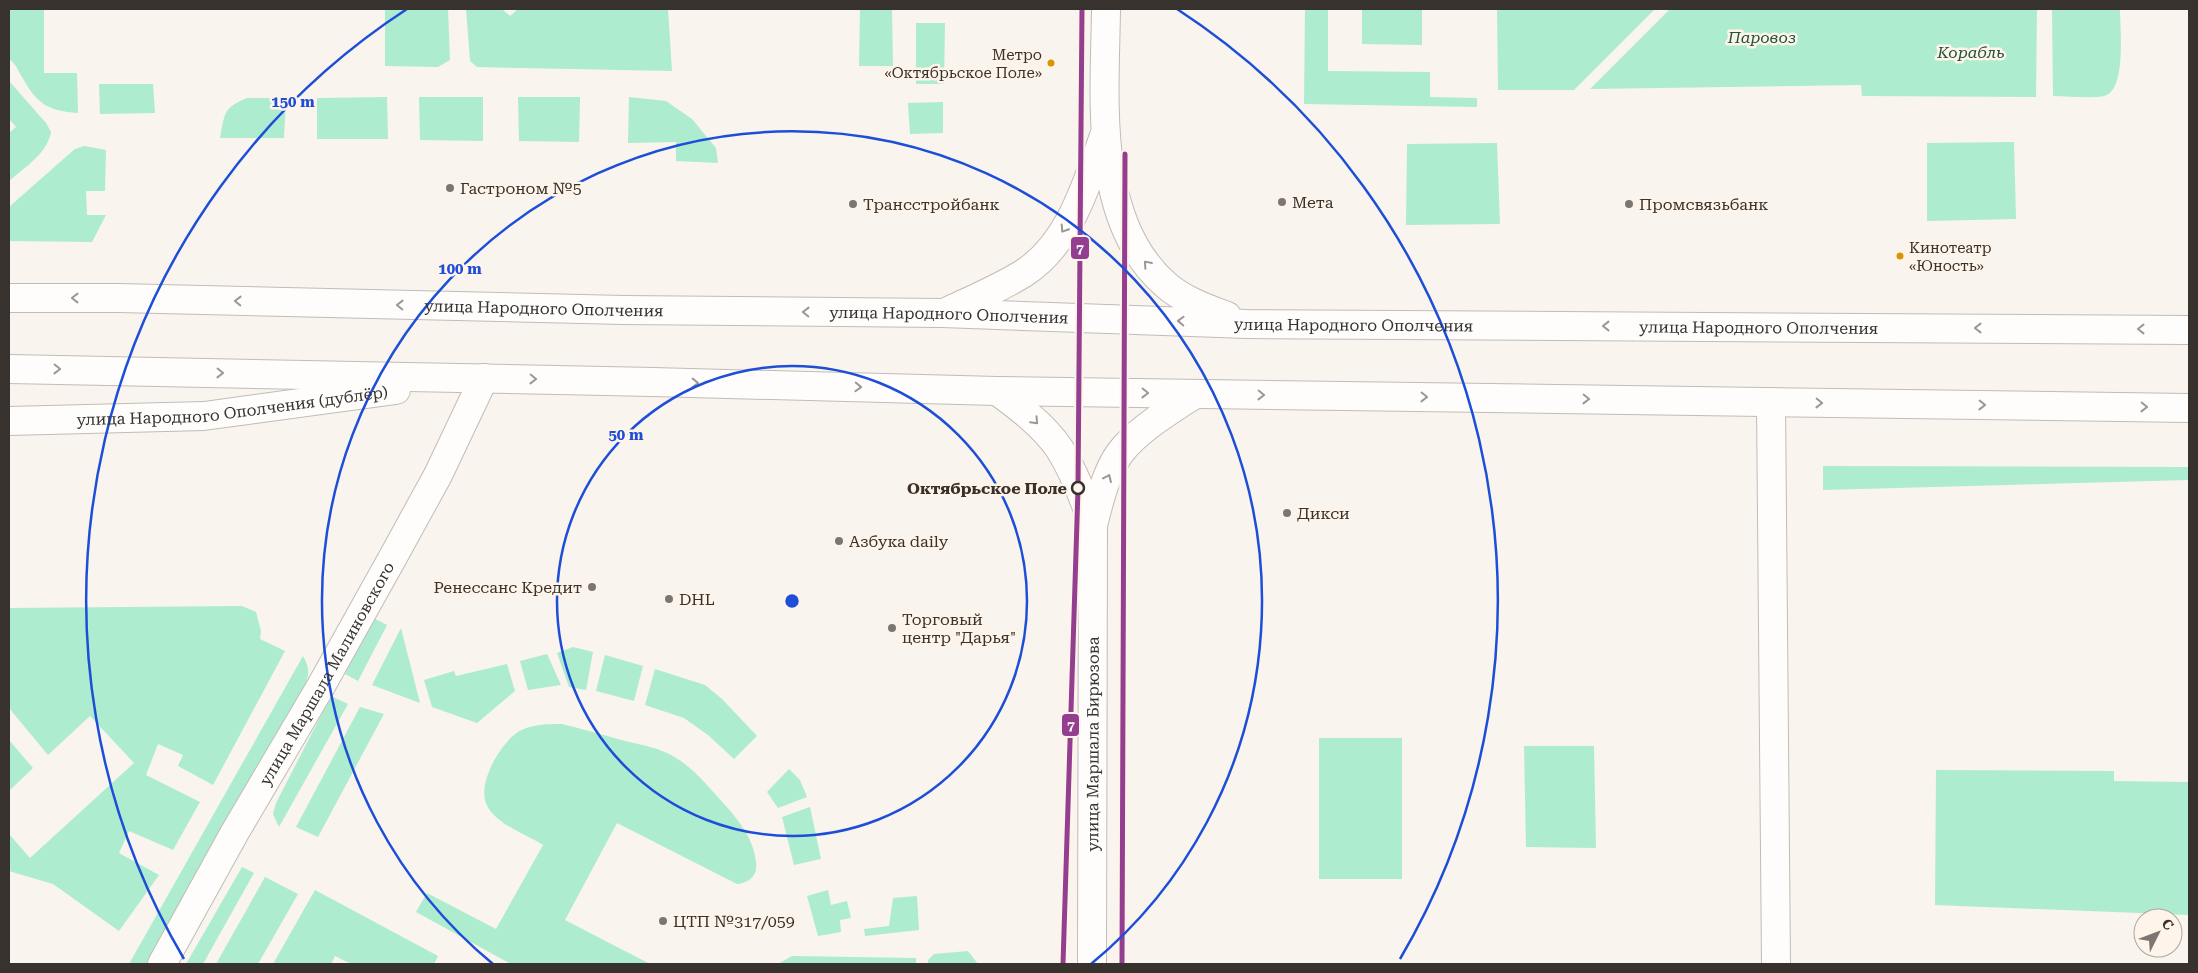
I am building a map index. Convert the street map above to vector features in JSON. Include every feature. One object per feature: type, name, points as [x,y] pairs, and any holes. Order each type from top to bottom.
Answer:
[{"type":"main road","points":[[1106,9],[1104,136],[1118,210],[1137,252],[1166,285],[1196,305],[1247,324]]},
{"type":"main road","points":[[942,313],[987,293],[1025,272],[1052,247],[1077,209],[1104,136]]},
{"type":"main road","name":"улица Народного Ополчения","points":[[9,298],[118,298],[624,310],[942,313],[1247,324],[2189,330]]},
{"type":"main road","points":[[9,369],[484,378],[997,391],[2189,408]]},
{"type":"main road","name":"улица Народного Ополчения (дублёр)","points":[[9,420],[204,416],[484,378]]},
{"type":"main road","name":"улица Маршала Малиновского","points":[[162,964],[235,832],[321,686],[424,500],[484,378]]},
{"type":"main road","name":"улица Маршала Бирюзова","points":[[997,391],[1028,415],[1058,447],[1081,489],[1093,525]]},
{"type":"main road","name":"улица Маршала Бирюзова","points":[[1092,964],[1093,525],[1102,490],[1120,453],[1151,423],[1195,394]]},
{"type":"main road","points":[[1771,402],[1776,964]]},
{"type":"green space","points":[[9,9],[44,10],[44,73],[77,73],[78,113],[51,108],[38,100],[9,59]]},
{"type":"green space","points":[[385,9],[448,9],[450,60],[438,67],[385,66]]},
{"type":"green space","points":[[466,9],[502,9],[510,16],[518,9],[668,9],[672,71],[477,67],[470,61]]},
{"type":"green space","points":[[860,9],[892,9],[893,66],[859,66]]},
{"type":"green space","points":[[1305,9],[1328,9],[1328,71],[1430,72],[1430,97],[1477,98],[1477,107],[1304,104]]},
{"type":"green space","points":[[1362,9],[1422,9],[1422,45],[1362,44]]},
{"type":"green space","points":[[1497,9],[1655,9],[1574,90],[1498,90]]},
{"type":"green space","points":[[1670,9],[2037,9],[2036,97],[1862,96],[1861,85],[1590,89]]},
{"type":"green space","points":[[2052,9],[2120,9],[2121,58],[2116,83],[2111,92],[2098,97],[2053,96]]},
{"type":"green space","points":[[916,23],[945,23],[944,84],[916,84]]},
{"type":"green space","points":[[9,81],[46,123],[51,132],[49,140],[40,153],[9,181],[9,133],[16,127],[9,119]]},
{"type":"green space","points":[[99,84],[153,84],[155,113],[100,114]]},
{"type":"green space","points":[[387,97],[388,139],[317,139],[317,98]]},
{"type":"green space","points":[[419,97],[483,97],[483,141],[420,140]]},
{"type":"green space","points":[[518,97],[580,97],[579,142],[519,141]]},
{"type":"green space","points":[[629,97],[666,101],[692,119],[716,148],[718,163],[676,161],[676,142],[628,143]]},
{"type":"green space","points":[[247,98],[286,98],[284,138],[220,138],[226,112],[233,105]]},
{"type":"green space","points":[[943,102],[943,133],[910,134],[908,103]]},
{"type":"green space","points":[[2014,142],[2016,219],[1927,221],[1927,143]]},
{"type":"green space","points":[[1497,143],[1500,224],[1406,225],[1407,144]]},
{"type":"green space","points":[[84,146],[106,150],[105,191],[86,191],[87,215],[106,215],[92,242],[9,241],[9,207],[75,149]]},
{"type":"green space","points":[[1823,466],[2189,467],[2189,480],[1823,490]]},
{"type":"green space","points":[[242,606],[256,612],[261,631],[260,639],[285,651],[213,785],[178,766],[183,755],[158,744],[146,775],[200,802],[173,850],[129,831],[119,853],[159,875],[119,931],[53,884],[9,871],[9,834],[30,858],[134,763],[90,716],[48,755],[9,708],[9,608]]},
{"type":"green space","points":[[373,618],[387,625],[358,681],[345,674]]},
{"type":"green space","points":[[401,628],[420,703],[372,685]]},
{"type":"green space","points":[[573,647],[593,652],[586,690],[569,687],[557,653]]},
{"type":"green space","points":[[547,654],[561,685],[528,690],[520,661]]},
{"type":"green space","points":[[605,655],[643,666],[634,701],[596,691]]},
{"type":"green space","points":[[303,656],[308,671],[305,685],[146,964],[129,964]]},
{"type":"green space","points":[[507,664],[515,691],[477,723],[432,707],[424,680],[454,671],[456,676]]},
{"type":"green space","points":[[655,669],[705,685],[722,699],[757,736],[734,759],[708,735],[684,718],[645,705]]},
{"type":"green space","points":[[331,696],[348,704],[279,827],[273,814],[276,803]]},
{"type":"green space","points":[[360,707],[384,714],[318,837],[296,827]]},
{"type":"green space","points":[[562,724],[651,747],[676,758],[696,774],[726,806],[741,825],[755,854],[756,871],[754,875],[749,880],[737,884],[617,823],[565,920],[650,964],[511,964],[416,912],[427,893],[496,929],[543,845],[507,825],[494,815],[485,801],[486,780],[501,749],[519,731],[543,725]]},
{"type":"green space","points":[[1319,738],[1402,738],[1402,879],[1319,879]]},
{"type":"green space","points":[[9,740],[33,768],[9,791]]},
{"type":"green space","points":[[1524,746],[1594,746],[1596,848],[1526,847]]},
{"type":"green space","points":[[789,769],[800,780],[807,797],[778,808],[767,792]]},
{"type":"green space","points":[[2188,769],[2189,915],[2183,915],[2183,908],[2133,908],[2133,913],[1935,905],[1936,770],[2114,771],[2114,781],[2188,782]]},
{"type":"green space","points":[[810,807],[821,859],[794,865],[782,817]]},
{"type":"green space","points":[[242,867],[254,873],[203,964],[186,964]]},
{"type":"green space","points":[[265,877],[298,894],[258,964],[216,964]]},
{"type":"green space","points":[[315,890],[438,956],[434,964],[351,964],[335,956],[331,964],[273,964]]},
{"type":"green space","points":[[828,890],[831,905],[847,901],[851,918],[840,920],[841,932],[818,936],[807,896]]},
{"type":"green space","points":[[917,896],[919,930],[865,936],[864,929],[889,926],[893,898]]},
{"type":"green space","points":[[968,951],[978,964],[928,964],[928,960],[934,954]]},
{"type":"green space","points":[[792,956],[916,958],[916,964],[778,964]]},
{"type":"transit line","name":"7","points":[[1063,964],[1078,489],[1082,9]]},
{"type":"transit line","name":"7","points":[[1122,964],[1125,154]]},
{"type":"place","name":"Метро «Октябрьское Поле»","points":[[1051,63]]},
{"type":"place","name":"Гастроном №5","points":[[450,188]]},
{"type":"place","name":"Мета","points":[[1282,202]]},
{"type":"place","name":"Трансстройбанк","points":[[853,204]]},
{"type":"place","name":"Промсвязьбанк","points":[[1629,204]]},
{"type":"place","name":"Кинотеатр «Юность»","points":[[1900,256]]},
{"type":"place","name":"Октябрьское Поле","points":[[1078,488]]},
{"type":"place","name":"Дикси","points":[[1287,513]]},
{"type":"place","name":"Азбука daily","points":[[839,541]]},
{"type":"place","name":"Ренессанс Кредит","points":[[592,587]]},
{"type":"place","name":"DHL","points":[[669,599]]},
{"type":"place","name":"Торговый центр \"Дарья\"","points":[[892,628]]},
{"type":"place","name":"ЦТП №317/059","points":[[663,921]]},
{"type":"park label","name":"Паровоз","points":[[1762,37]]},
{"type":"park label","name":"Корабль","points":[[1971,52]]}]
